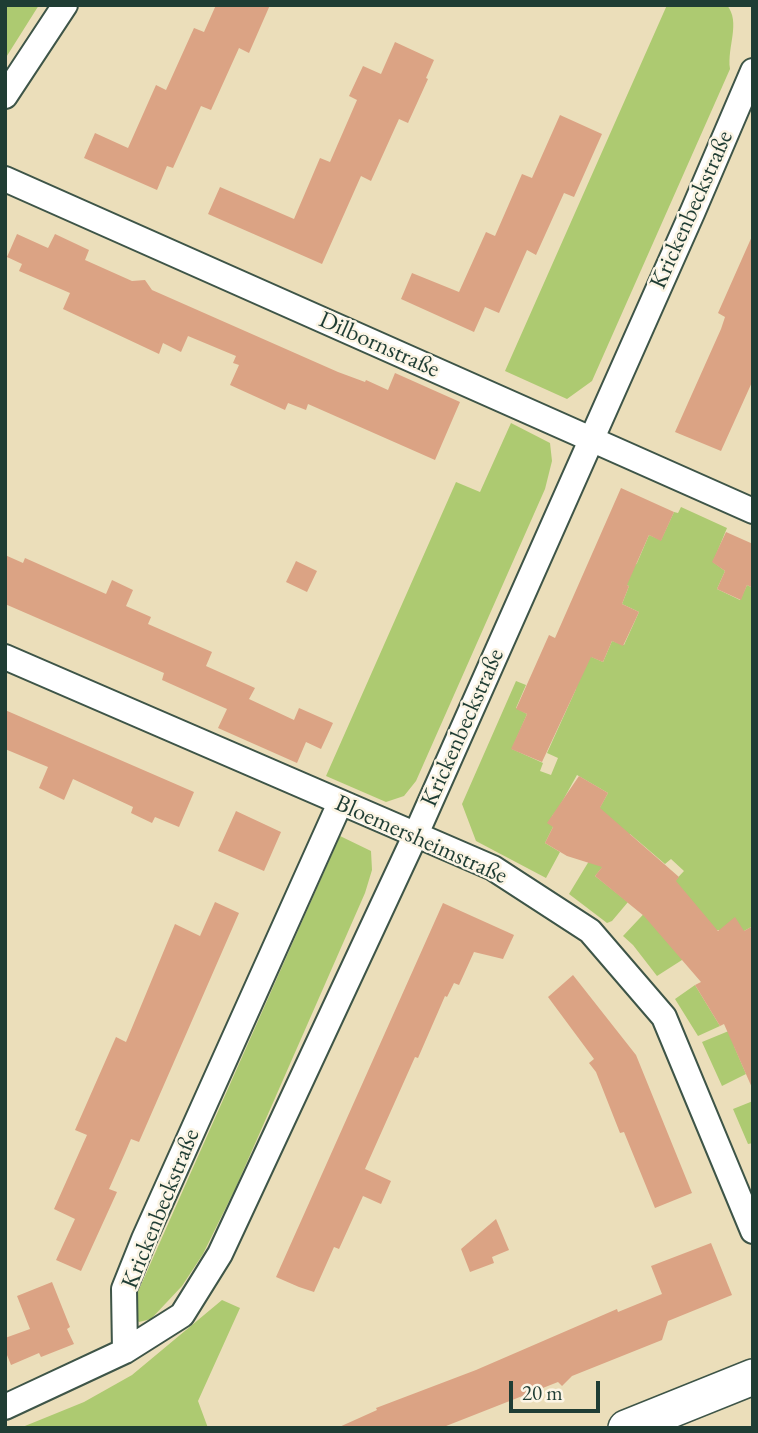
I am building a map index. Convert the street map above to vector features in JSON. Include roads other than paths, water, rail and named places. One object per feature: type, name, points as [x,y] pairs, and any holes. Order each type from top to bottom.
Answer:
[{"type":"street","points":[[5,96],[65,5]]},
{"type":"street","name":"Krickenbeckstraße","points":[[5,1407],[125,1351],[182,1315],[220,1254],[416,834],[753,71]]},
{"type":"street","name":"Dilbornstraße","points":[[5,179],[753,511]]},
{"type":"street","name":"Bloemersheimstraße","points":[[5,657],[493,868],[590,931],[664,1017],[753,1231]]},
{"type":"street","name":"Krickenbeckstraße","points":[[125,1351],[124,1289],[340,803]]},
{"type":"street","points":[[626,1428],[753,1377]]}]
